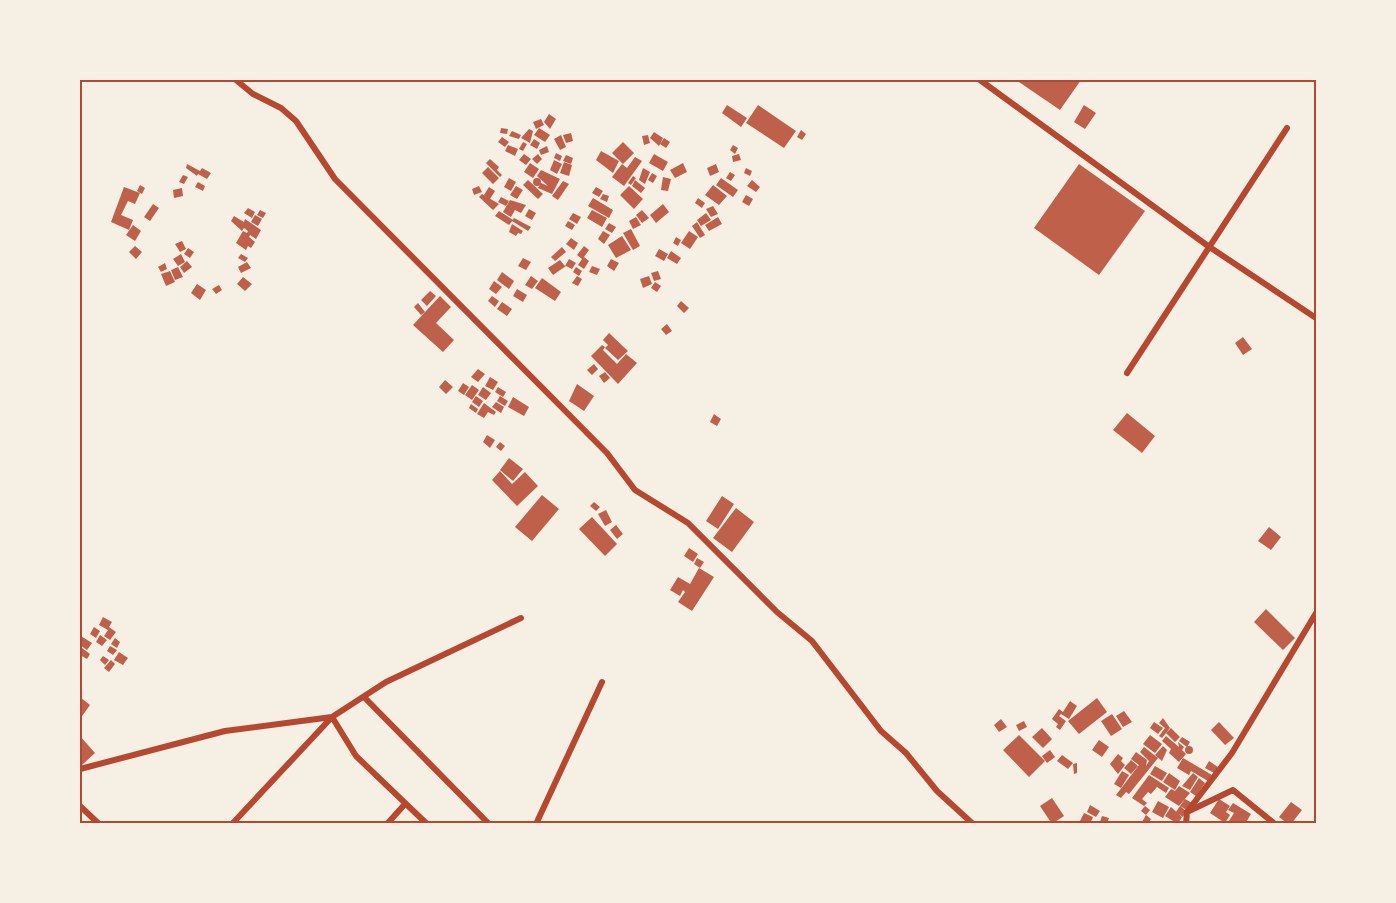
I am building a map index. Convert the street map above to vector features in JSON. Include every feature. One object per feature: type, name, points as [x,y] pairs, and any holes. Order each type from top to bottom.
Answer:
[{"type":"street","points":[[236,80],[253,94],[281,108],[296,121],[335,179],[607,453],[635,490],[687,523],[777,612],[812,641],[882,731],[906,753],[937,791],[973,824]]},
{"type":"street","points":[[980,80],[1208,246],[1317,318]]},
{"type":"street","points":[[1126,374],[1287,128]]},
{"type":"street","points":[[1186,824],[1187,812],[1232,753],[1317,613]]},
{"type":"street","points":[[232,824],[332,717],[386,682],[520,618]]},
{"type":"street","points":[[536,824],[602,682]]},
{"type":"street","points":[[364,697],[489,824]]},
{"type":"street","points":[[80,769],[225,730],[332,717]]},
{"type":"street","points":[[332,717],[356,756],[427,824]]},
{"type":"street","points":[[1187,812],[1233,790],[1275,824]]},
{"type":"street","points":[[387,824],[405,804]]},
{"type":"street","points":[[80,806],[99,824]]},
{"type":"building","points":[[1016,80],[1081,80],[1060,110]]},
{"type":"building","points":[[727,105],[747,118],[741,127],[722,113]]},
{"type":"building","points":[[758,105],[796,131],[784,148],[746,123]]},
{"type":"building","points":[[1084,105],[1096,113],[1085,129],[1074,122]]},
{"type":"building","points":[[549,114],[556,119],[550,129],[544,122]]},
{"type":"building","points":[[541,119],[544,125],[536,129],[533,122]]},
{"type":"building","points":[[501,128],[508,129],[507,134],[500,133]]},
{"type":"building","points":[[539,128],[550,135],[545,142],[534,135]]},
{"type":"building","points":[[529,129],[533,131],[530,143],[521,138]]},
{"type":"building","points":[[801,130],[806,134],[802,140],[797,137]]},
{"type":"building","points":[[512,131],[521,135],[519,139],[509,136]]},
{"type":"building","points":[[654,132],[663,138],[659,146],[650,138]]},
{"type":"building","points":[[571,133],[573,141],[566,143],[563,135]]},
{"type":"building","points":[[561,135],[566,147],[560,150],[554,139]]},
{"type":"building","points":[[648,135],[650,143],[644,145],[642,136]]},
{"type":"building","points":[[502,137],[509,142],[505,147],[498,142]]},
{"type":"building","points":[[664,138],[670,142],[666,148],[660,144]]},
{"type":"building","points":[[534,139],[540,143],[537,149],[530,145]]},
{"type":"building","points":[[523,142],[527,144],[523,151],[519,149]]},
{"type":"building","points":[[623,142],[634,153],[623,164],[612,153]]},
{"type":"building","points":[[508,145],[518,149],[515,156],[505,151]]},
{"type":"building","points":[[733,145],[738,148],[735,154],[730,150]]},
{"type":"building","points":[[547,146],[549,152],[541,155],[539,150]]},
{"type":"building","points":[[601,151],[619,161],[613,173],[596,160]]},
{"type":"building","points":[[556,153],[562,156],[560,161],[554,158]]},
{"type":"building","points":[[524,154],[531,159],[526,165],[519,160]]},
{"type":"building","points":[[538,154],[542,159],[537,164],[532,159]]},
{"type":"building","points":[[654,154],[668,162],[663,171],[649,163]]},
{"type":"building","points":[[739,154],[741,160],[733,162],[732,156]]},
{"type":"building","points":[[566,155],[573,158],[571,164],[563,161]]},
{"type":"building","points":[[635,157],[642,161],[624,186],[612,177],[622,164],[627,168]]},
{"type":"building","points":[[490,159],[499,167],[497,170],[502,175],[500,177],[486,163]]},
{"type":"building","points":[[554,160],[562,164],[557,174],[550,170]]},
{"type":"building","points":[[564,162],[572,165],[569,176],[560,173]]},
{"type":"building","points":[[530,163],[539,169],[533,178],[524,172]]},
{"type":"building","points":[[683,163],[687,172],[675,178],[670,170]]},
{"type":"building","points":[[187,164],[200,171],[202,168],[211,173],[207,179],[198,174],[197,176],[186,168]]},
{"type":"building","points":[[716,164],[719,172],[710,176],[707,168]]},
{"type":"building","points":[[1079,164],[1145,211],[1099,275],[1034,228]]},
{"type":"building","points":[[488,167],[499,178],[493,184],[482,173]]},
{"type":"building","points":[[643,168],[650,172],[645,184],[639,180]]},
{"type":"building","points":[[746,168],[752,171],[750,176],[744,173]]},
{"type":"building","points":[[541,170],[560,179],[552,194],[538,188],[541,183],[548,186],[537,176]]},
{"type":"building","points":[[730,172],[735,175],[731,181],[726,178]]},
{"type":"building","points":[[652,173],[657,176],[653,183],[648,180]]},
{"type":"building","points":[[183,175],[188,177],[184,184],[179,182]]},
{"type":"building","points":[[633,176],[636,178],[631,185],[628,183]]},
{"type":"building","points":[[663,177],[671,179],[668,191],[661,190]]},
{"type":"building","points":[[509,178],[516,182],[511,191],[504,187]]},
{"type":"building","points":[[537,178],[541,182],[537,186],[533,182]]},
{"type":"building","points":[[721,178],[738,190],[733,197],[716,185]]},
{"type":"building","points":[[528,180],[543,194],[538,199],[523,185]]},
{"type":"building","points":[[635,180],[645,188],[641,193],[632,186]]},
{"type":"building","points":[[752,180],[760,187],[756,192],[747,186]]},
{"type":"building","points":[[563,181],[569,184],[558,200],[552,196]]},
{"type":"building","points":[[198,182],[205,186],[203,191],[195,187]]},
{"type":"building","points":[[140,185],[145,188],[142,194],[137,191]]},
{"type":"building","points":[[713,185],[727,196],[719,205],[705,195]]},
{"type":"building","points":[[479,186],[482,192],[474,195],[472,189]]},
{"type":"building","points":[[516,186],[523,190],[517,199],[510,195]]},
{"type":"building","points":[[629,186],[643,199],[634,209],[620,195]]},
{"type":"building","points":[[124,187],[140,193],[135,204],[128,201],[121,215],[133,220],[129,230],[111,222]]},
{"type":"building","points":[[489,187],[495,191],[490,199],[484,195]]},
{"type":"building","points":[[596,187],[603,191],[599,197],[592,193]]},
{"type":"building","points":[[182,188],[183,196],[174,198],[173,190]]},
{"type":"building","points":[[482,194],[499,204],[493,210],[479,197]]},
{"type":"building","points":[[603,194],[609,196],[607,202],[600,199]]},
{"type":"building","points":[[746,195],[753,199],[749,206],[742,202]]},
{"type":"building","points":[[501,197],[509,201],[506,206],[498,202]]},
{"type":"building","points":[[593,198],[613,210],[609,218],[588,206]]},
{"type":"building","points":[[698,198],[705,203],[702,208],[695,203]]},
{"type":"building","points":[[510,200],[526,205],[521,213],[515,210],[511,217],[503,212]]},
{"type":"building","points":[[153,204],[159,208],[150,221],[144,217]]},
{"type":"building","points":[[663,204],[669,212],[656,223],[650,215]]},
{"type":"building","points":[[713,206],[718,214],[711,217],[706,209]]},
{"type":"building","points":[[248,208],[255,212],[252,218],[244,213]]},
{"type":"building","points":[[529,209],[536,213],[532,220],[525,216]]},
{"type":"building","points":[[260,210],[266,213],[263,218],[257,215]]},
{"type":"building","points":[[592,210],[607,218],[602,227],[587,218]]},
{"type":"building","points":[[642,210],[649,218],[642,223],[636,215]]},
{"type":"building","points":[[499,211],[513,220],[509,225],[495,216]]},
{"type":"building","points":[[573,213],[581,217],[577,224],[569,219]]},
{"type":"building","points":[[706,213],[711,220],[701,226],[697,220]]},
{"type":"building","points":[[255,215],[262,219],[258,226],[251,222]]},
{"type":"building","points":[[234,216],[244,222],[245,219],[261,230],[256,239],[250,235],[249,237],[255,242],[251,248],[248,246],[246,250],[236,243],[243,231],[247,233],[248,231],[244,228],[242,231],[231,221]]},
{"type":"building","points":[[636,217],[641,225],[633,229],[629,221]]},
{"type":"building","points":[[718,217],[722,224],[709,231],[705,225]]},
{"type":"building","points":[[514,218],[531,227],[528,231],[512,221]]},
{"type":"building","points":[[568,221],[575,225],[572,230],[565,226]]},
{"type":"building","points":[[697,222],[705,235],[700,238],[692,226]]},
{"type":"building","points":[[609,223],[616,227],[612,233],[605,229]]},
{"type":"building","points":[[512,224],[523,231],[521,234],[518,233],[516,236],[509,232]]},
{"type":"building","points":[[133,225],[141,231],[135,241],[126,235]]},
{"type":"building","points":[[631,229],[640,246],[633,250],[623,233]]},
{"type":"building","points":[[603,231],[610,235],[604,244],[598,239]]},
{"type":"building","points":[[689,231],[698,237],[690,249],[681,243]]},
{"type":"building","points":[[622,236],[631,250],[616,258],[608,245]]},
{"type":"building","points":[[676,237],[681,240],[678,246],[673,243]]},
{"type":"building","points":[[571,238],[578,243],[574,250],[566,244]]},
{"type":"building","points":[[182,241],[186,249],[180,252],[175,244]]},
{"type":"building","points":[[135,246],[142,252],[136,259],[129,252]]},
{"type":"building","points":[[584,246],[589,250],[584,257],[589,261],[584,269],[578,265],[582,259],[577,255]]},
{"type":"building","points":[[562,247],[566,252],[555,261],[551,257]]},
{"type":"building","points":[[188,248],[194,252],[190,258],[184,254]]},
{"type":"building","points":[[659,249],[668,254],[664,261],[655,256]]},
{"type":"building","points":[[671,251],[681,258],[677,264],[667,258]]},
{"type":"building","points":[[181,254],[185,262],[178,266],[173,259]]},
{"type":"building","points":[[241,254],[248,258],[245,262],[238,258]]},
{"type":"building","points":[[523,258],[531,262],[526,270],[518,266]]},
{"type":"building","points":[[569,259],[576,263],[572,269],[566,266],[553,275],[548,268],[560,260],[565,266]]},
{"type":"building","points":[[611,259],[619,263],[614,271],[607,266]]},
{"type":"building","points":[[187,261],[192,267],[184,273],[180,267]]},
{"type":"building","points":[[247,262],[251,268],[241,273],[238,267]]},
{"type":"building","points":[[165,263],[167,269],[161,272],[158,267]]},
{"type":"building","points":[[592,266],[600,269],[597,275],[589,272]]},
{"type":"building","points":[[178,267],[183,277],[175,280],[171,270]]},
{"type":"building","points":[[576,267],[582,271],[579,276],[573,272]]},
{"type":"building","points":[[170,271],[175,282],[166,286],[161,274]]},
{"type":"building","points":[[658,271],[661,279],[654,281],[651,273]]},
{"type":"building","points":[[502,272],[514,281],[509,289],[497,280]]},
{"type":"building","points":[[531,276],[538,281],[532,289],[525,285]]},
{"type":"building","points":[[577,276],[582,279],[578,286],[572,283]]},
{"type":"building","points":[[649,276],[652,284],[643,288],[640,279]]},
{"type":"building","points":[[243,277],[252,284],[245,291],[237,284]]},
{"type":"building","points":[[542,278],[561,292],[555,301],[535,288]]},
{"type":"building","points":[[494,281],[502,287],[496,294],[489,289]]},
{"type":"building","points":[[655,282],[661,286],[657,292],[651,288]]},
{"type":"building","points":[[197,284],[206,290],[200,300],[191,293]]},
{"type":"building","points":[[219,285],[222,290],[216,294],[212,289]]},
{"type":"building","points":[[517,289],[527,295],[523,302],[513,296]]},
{"type":"building","points":[[430,291],[436,296],[427,306],[421,300]]},
{"type":"building","points":[[440,296],[451,307],[436,323],[454,340],[443,352],[413,325]]},
{"type":"building","points":[[492,296],[499,301],[495,307],[488,301]]},
{"type":"building","points":[[681,301],[689,308],[684,313],[677,306]]},
{"type":"building","points":[[502,302],[512,309],[507,316],[497,309]]},
{"type":"building","points":[[418,303],[425,312],[421,315],[414,307]]},
{"type":"building","points":[[667,324],[672,331],[666,335],[661,329]]},
{"type":"building","points":[[609,333],[628,351],[618,360],[605,348],[608,345],[603,340]]},
{"type":"building","points":[[1243,337],[1252,349],[1243,355],[1235,343]]},
{"type":"building","points":[[602,345],[605,347],[603,350],[617,364],[626,354],[637,363],[618,384],[591,356]]},
{"type":"building","points":[[594,364],[598,369],[592,375],[587,370]]},
{"type":"building","points":[[478,369],[485,374],[478,382],[471,377]]},
{"type":"building","points":[[605,372],[610,378],[604,383],[599,376]]},
{"type":"building","points":[[490,377],[498,382],[493,390],[485,386]]},
{"type":"building","points":[[445,380],[453,387],[446,394],[439,387]]},
{"type":"building","points":[[463,383],[469,387],[464,395],[458,391]]},
{"type":"building","points":[[577,384],[594,396],[584,411],[569,401]]},
{"type":"building","points":[[472,385],[479,390],[472,400],[465,395]]},
{"type":"building","points":[[483,387],[491,393],[486,400],[478,395]]},
{"type":"building","points":[[498,387],[506,392],[503,397],[495,392]]},
{"type":"building","points":[[476,396],[483,401],[479,407],[472,402]]},
{"type":"building","points":[[500,396],[508,401],[505,406],[497,401]]},
{"type":"building","points":[[513,397],[529,407],[524,416],[508,407]]},
{"type":"building","points":[[496,402],[504,407],[501,413],[492,407]]},
{"type":"building","points":[[484,403],[496,412],[494,415],[488,412],[484,418],[477,414]]},
{"type":"building","points":[[471,404],[478,409],[476,413],[469,408]]},
{"type":"building","points":[[1127,413],[1155,436],[1142,453],[1113,430]]},
{"type":"building","points":[[714,414],[721,419],[717,426],[710,422]]},
{"type":"building","points":[[487,435],[495,440],[490,448],[483,442]]},
{"type":"building","points":[[500,442],[505,446],[501,451],[496,447]]},
{"type":"building","points":[[509,458],[523,469],[513,481],[500,470]]},
{"type":"building","points":[[500,471],[512,484],[525,472],[538,486],[517,506],[492,480]]},
{"type":"building","points":[[542,495],[559,509],[532,541],[515,527]]},
{"type":"building","points":[[722,496],[734,504],[718,529],[706,521]]},
{"type":"building","points":[[594,502],[600,507],[596,511],[590,506]]},
{"type":"building","points":[[736,508],[754,522],[732,552],[713,538]]},
{"type":"building","points":[[606,510],[612,522],[605,526],[598,514]]},
{"type":"building","points":[[592,517],[617,544],[605,556],[579,529]]},
{"type":"building","points":[[616,525],[623,534],[617,539],[610,530]]},
{"type":"building","points":[[1269,527],[1281,537],[1271,550],[1258,541]]},
{"type":"building","points":[[689,548],[698,554],[693,562],[684,556]]},
{"type":"building","points":[[697,558],[704,562],[700,568],[694,564]]},
{"type":"building","points":[[699,568],[714,577],[692,611],[678,602],[685,592],[683,590],[680,596],[670,590],[678,577],[690,584]]},
{"type":"building","points":[[1266,609],[1295,638],[1283,650],[1254,622]]},
{"type":"building","points":[[103,617],[112,622],[109,627],[116,632],[110,640],[104,636],[108,630],[99,625]]},
{"type":"building","points":[[94,627],[100,631],[96,638],[90,634]]},
{"type":"building","points":[[100,635],[107,640],[102,646],[96,642]]},
{"type":"building","points":[[81,636],[92,643],[87,650],[80,645]]},
{"type":"building","points":[[115,638],[120,642],[117,648],[111,644]]},
{"type":"building","points":[[110,646],[117,650],[113,655],[107,651]]},
{"type":"building","points":[[82,648],[90,654],[87,659],[80,655]]},
{"type":"building","points":[[119,652],[128,658],[123,665],[114,660]]},
{"type":"building","points":[[103,656],[109,660],[105,665],[100,660]]},
{"type":"building","points":[[111,660],[115,664],[109,672],[104,668]]},
{"type":"building","points":[[80,697],[90,705],[80,719]]},
{"type":"building","points":[[1097,698],[1107,712],[1079,734],[1068,721]]},
{"type":"building","points":[[1070,701],[1077,706],[1069,719],[1061,714],[1059,716],[1066,721],[1060,730],[1056,727],[1058,724],[1052,719],[1059,709],[1063,712]]},
{"type":"building","points":[[1124,711],[1132,722],[1123,727],[1116,716]]},
{"type":"building","points":[[1112,714],[1122,729],[1111,736],[1101,721]]},
{"type":"building","points":[[1163,718],[1170,728],[1162,738],[1159,736],[1165,728],[1159,723]]},
{"type":"building","points":[[1001,719],[1007,727],[999,732],[994,725]]},
{"type":"building","points":[[1024,721],[1027,727],[1019,731],[1016,725]]},
{"type":"building","points":[[1154,722],[1163,728],[1158,734],[1150,728]]},
{"type":"building","points":[[1219,722],[1234,738],[1225,745],[1211,730]]},
{"type":"building","points":[[1042,728],[1052,739],[1043,748],[1032,737]]},
{"type":"building","points":[[1171,728],[1180,737],[1175,742],[1166,733]]},
{"type":"building","points":[[1019,735],[1045,761],[1029,777],[1003,750]]},
{"type":"building","points":[[1150,735],[1162,744],[1155,753],[1143,744]]},
{"type":"building","points":[[80,736],[95,753],[82,765],[80,762]]},
{"type":"building","points":[[1166,736],[1179,747],[1178,742],[1184,747],[1182,750],[1186,754],[1179,762],[1169,753],[1171,749],[1162,741]]},
{"type":"building","points":[[1182,737],[1190,742],[1187,747],[1179,741]]},
{"type":"building","points":[[1099,740],[1109,747],[1102,757],[1092,750]]},
{"type":"building","points":[[1163,746],[1167,750],[1162,761],[1155,755]]},
{"type":"building","points":[[1189,746],[1193,750],[1189,754],[1185,750]]},
{"type":"building","points":[[1144,747],[1158,758],[1129,794],[1126,792],[1121,798],[1116,795],[1139,765],[1131,759],[1136,752],[1147,760],[1146,766],[1149,761],[1140,752]]},
{"type":"building","points":[[1050,750],[1055,757],[1047,763],[1042,756]]},
{"type":"building","points":[[1118,754],[1123,758],[1121,761],[1125,765],[1118,774],[1110,764]]},
{"type":"building","points":[[1062,755],[1073,763],[1068,769],[1057,761]]},
{"type":"building","points":[[1183,758],[1212,775],[1208,781],[1191,771],[1189,775],[1177,768]]},
{"type":"building","points":[[1131,760],[1138,766],[1131,774],[1124,768]]},
{"type":"building","points":[[1209,761],[1218,767],[1214,773],[1205,768]]},
{"type":"building","points":[[1077,763],[1077,773],[1074,774],[1073,764]]},
{"type":"building","points":[[1155,766],[1167,773],[1162,781],[1150,774]]},
{"type":"building","points":[[1122,771],[1129,775],[1121,788],[1114,784]]},
{"type":"building","points":[[1169,773],[1180,781],[1175,790],[1163,782]]},
{"type":"building","points":[[1193,773],[1198,777],[1190,790],[1182,786]]},
{"type":"building","points":[[1149,775],[1169,788],[1166,793],[1157,787],[1151,794],[1148,792],[1142,799],[1147,803],[1144,806],[1132,798]]},
{"type":"building","points":[[1199,778],[1205,783],[1196,796],[1190,792]]},
{"type":"building","points":[[1179,786],[1190,793],[1179,806],[1165,797],[1171,789],[1175,791]]},
{"type":"building","points":[[1052,798],[1064,816],[1052,824],[1040,806]]},
{"type":"building","points":[[1185,799],[1192,803],[1187,810],[1180,806]]},
{"type":"building","points":[[1219,799],[1230,806],[1226,812],[1230,815],[1225,823],[1210,813]]},
{"type":"building","points":[[1158,801],[1169,807],[1163,818],[1152,812]]},
{"type":"building","points":[[1291,802],[1302,810],[1291,824],[1288,824],[1279,817]]},
{"type":"building","points":[[1233,803],[1251,814],[1245,824],[1227,824],[1234,813],[1228,810]]},
{"type":"building","points":[[1090,805],[1100,811],[1096,817],[1087,812]]},
{"type":"building","points":[[1145,806],[1150,810],[1146,815],[1141,811]]},
{"type":"building","points":[[1180,806],[1186,811],[1183,817],[1176,812]]},
{"type":"building","points":[[1171,807],[1182,817],[1178,824],[1165,816]]},
{"type":"building","points":[[1084,813],[1093,817],[1090,824],[1080,821]]},
{"type":"building","points":[[1146,815],[1151,819],[1148,824],[1142,822]]},
{"type":"building","points":[[1102,816],[1109,818],[1107,824],[1100,822]]}]
